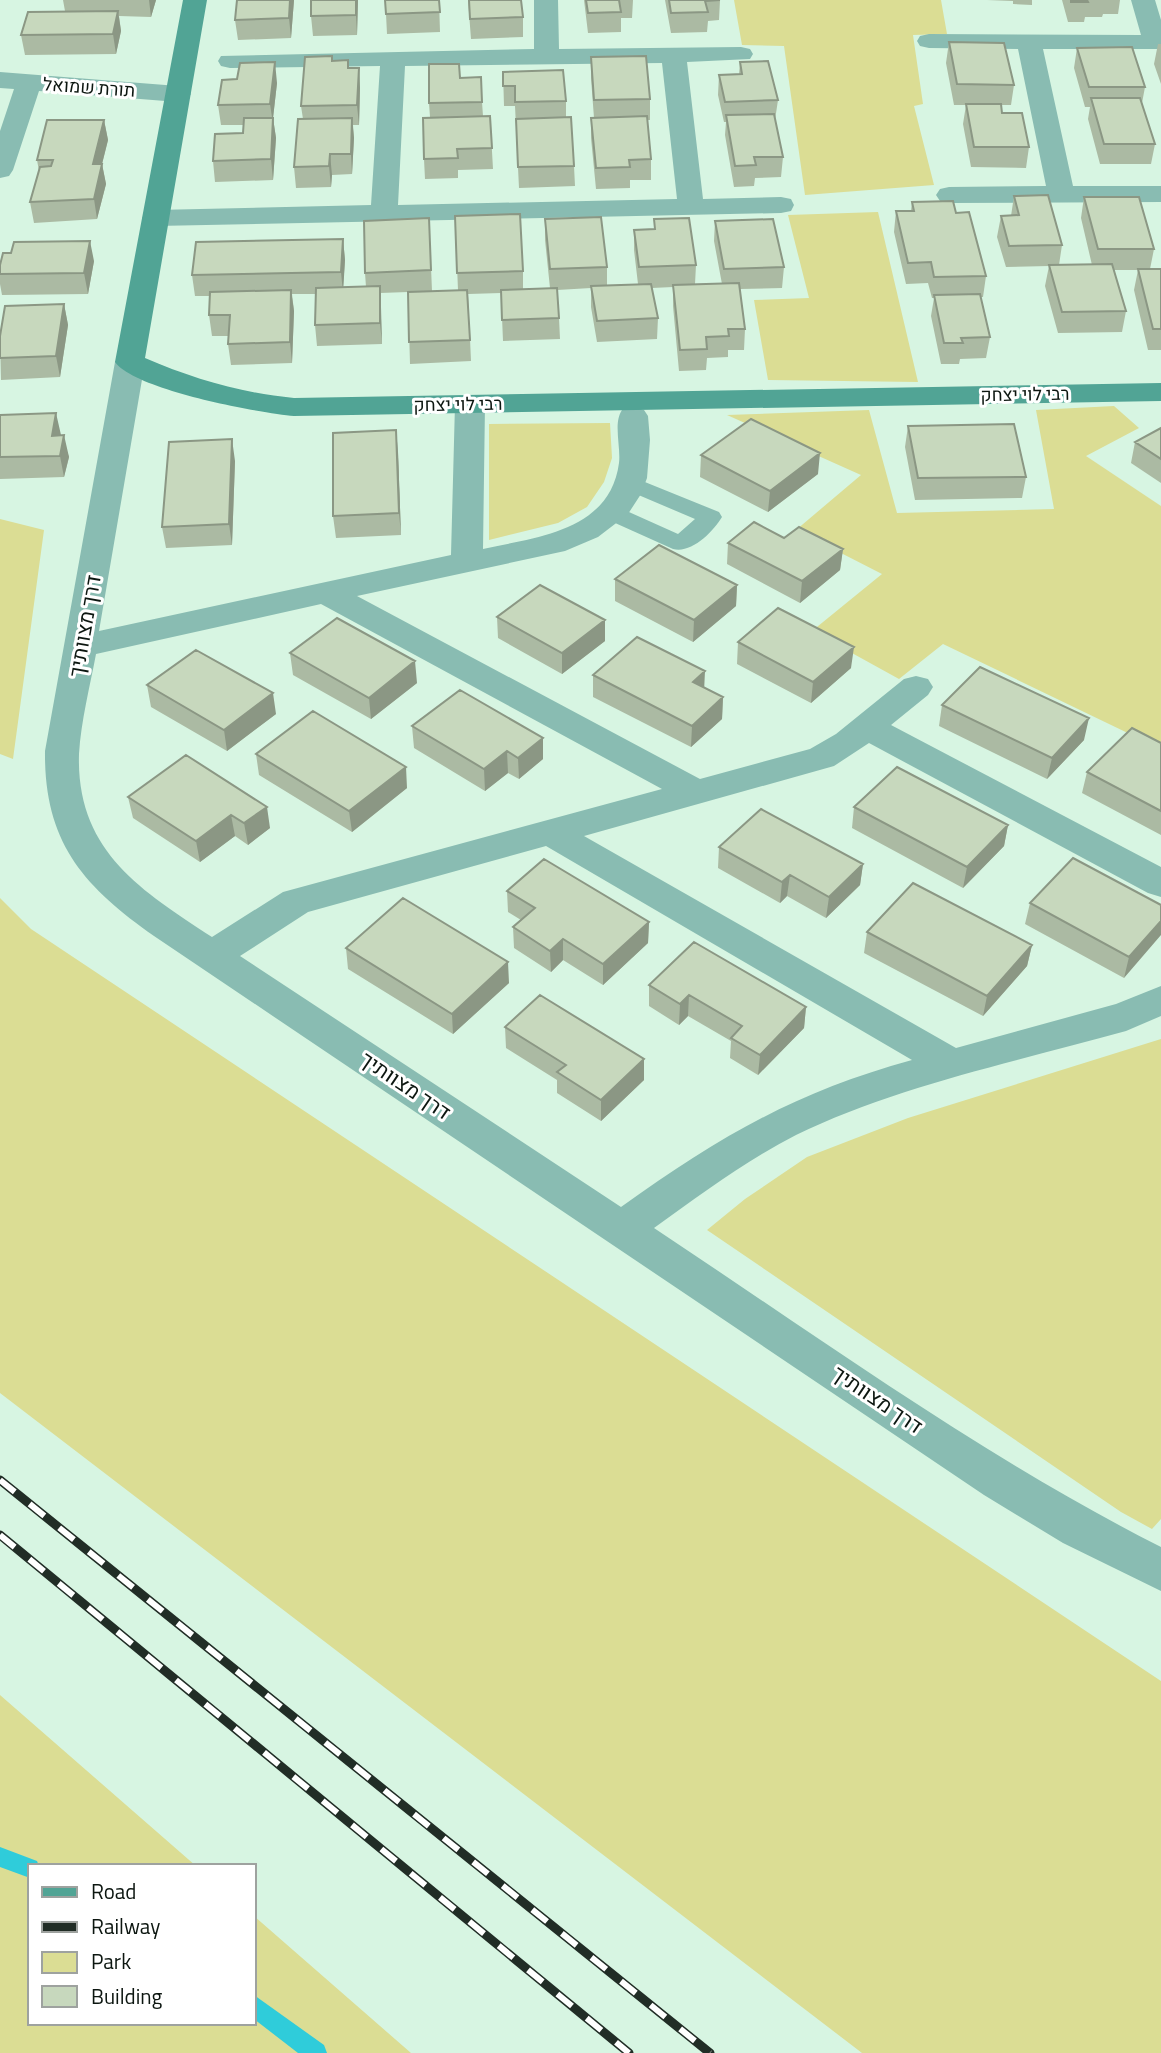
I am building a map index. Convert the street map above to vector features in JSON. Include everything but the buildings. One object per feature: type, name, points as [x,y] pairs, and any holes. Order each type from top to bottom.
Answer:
[{"type":"street","points":[[130,362],[195,0]]},
{"type":"street","points":[[546,0],[547,56]]},
{"type":"street","points":[[929,41],[1158,42],[1143,0]]},
{"type":"street","points":[[1029,41],[1061,195]]},
{"type":"street","points":[[230,61],[741,54]]},
{"type":"street","points":[[674,55],[691,207]]},
{"type":"street","points":[[384,213],[393,58]]},
{"type":"street","name":"תורת שמואל","points":[[0,80],[178,94]]},
{"type":"street","points":[[0,170],[29,83]]},
{"type":"street","points":[[948,195],[1161,194]]},
{"type":"street","points":[[156,218],[781,205]]},
{"type":"street","name":"רבי לוי יצחק","points":[[130,362],[197,391],[268,405],[1161,392]]},
{"type":"street","name":"דרך מצוותיך","points":[[130,362],[62,751],[65,804],[74,830],[87,855],[106,878],[132,901],[212,956],[1000,1480],[1090,1534],[1161,1570]]},
{"type":"street","points":[[467,564],[470,404]]},
{"type":"street","points":[[80,646],[565,541],[589,530],[621,503],[630,483],[635,454],[633,416]]},
{"type":"street","points":[[327,594],[697,793]]},
{"type":"street","points":[[212,956],[267,918],[296,902],[822,758],[867,727],[916,687]]},
{"type":"street","points":[[867,727],[1161,884]]},
{"type":"street","points":[[551,833],[951,1064]]},
{"type":"street","points":[[622,1229],[732,1152],[797,1116],[874,1086],[1126,1016],[1161,1000]]},
{"type":"lane","points":[[612,513],[681,544],[711,517],[630,483]]},
{"type":"green space","points":[[734,0],[941,0],[947,34],[913,35],[923,104],[914,106],[934,185],[805,195],[784,46],[742,45]]},
{"type":"green space","points":[[878,212],[918,382],[768,380],[754,300],[809,298],[788,215]]},
{"type":"green space","points":[[1114,406],[1139,428],[1086,456],[1161,506],[1161,749],[943,644],[899,679],[812,631],[882,574],[796,530],[861,475],[727,415],[869,410],[897,513],[1054,509],[1036,410]]},
{"type":"green space","points":[[610,423],[612,458],[604,482],[587,507],[558,523],[489,540],[489,424]]},
{"type":"green space","points":[[0,519],[44,530],[13,759],[0,754]]},
{"type":"green space","points":[[0,898],[31,929],[1161,1681],[1161,2053],[862,2053],[0,1393]]},
{"type":"green space","points":[[1161,1039],[1161,1519],[1152,1529],[1121,1512],[707,1230],[745,1199],[807,1157],[908,1118]]},
{"type":"green space","points":[[0,1695],[194,1864],[28,1864],[28,2025],[256,2025],[256,1918],[411,2053],[0,2053]]},
{"type":"waterway","points":[[0,1857],[28,1867]]},
{"type":"waterway","points":[[256,2008],[316,2053]]},
{"type":"railway","points":[[0,1480],[710,2053]]},
{"type":"railway","points":[[0,1535],[629,2053]]}]
